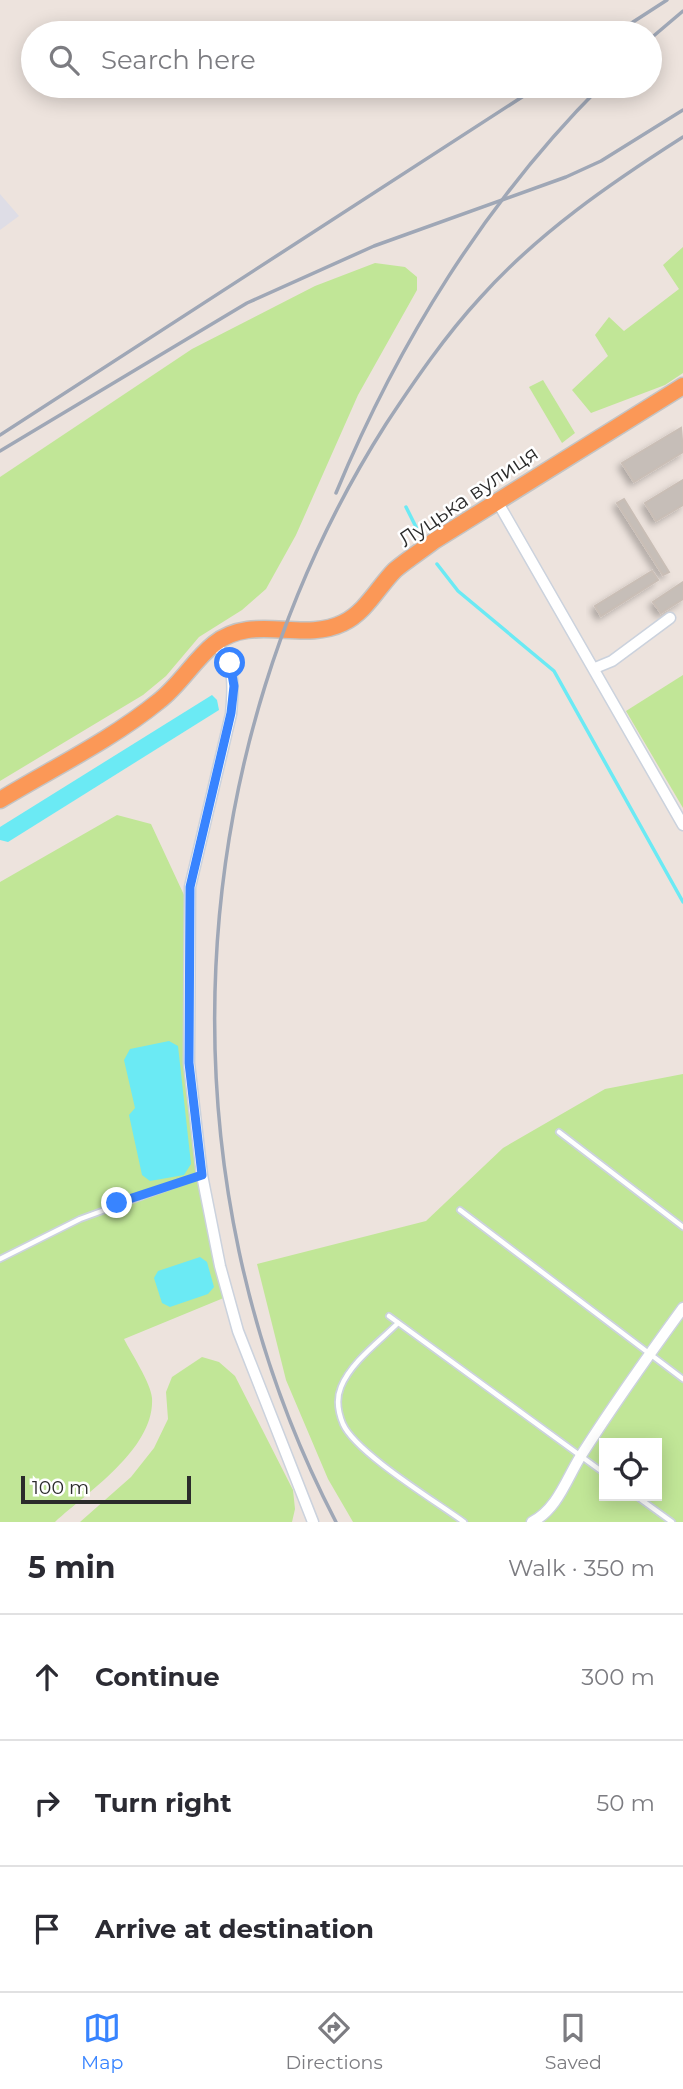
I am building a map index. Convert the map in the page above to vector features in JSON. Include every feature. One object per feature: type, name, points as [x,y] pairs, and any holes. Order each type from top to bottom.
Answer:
[{"type":"highway","name":"Луцька вулиця","points":[[0,800],[127,724],[160,701],[215,643],[238,632],[268,628],[320,631],[344,623],[361,610],[396,570],[497,500],[683,386]]},
{"type":"street","points":[[497,500],[683,825]]},
{"type":"street","points":[[595,668],[612,661],[670,618]]},
{"type":"street","points":[[215,643],[230,663],[234,686],[231,713],[190,887],[189,1063],[202,1175],[220,1266],[238,1331],[313,1522]]},
{"type":"street","points":[[532,1522],[541,1518],[557,1499],[581,1456],[683,1308]]},
{"type":"lane","points":[[559,1132],[683,1227]]},
{"type":"lane","points":[[0,1259],[80,1219],[202,1175]]},
{"type":"lane","points":[[460,1210],[683,1379]]},
{"type":"lane","points":[[389,1317],[599,1469]]},
{"type":"lane","points":[[398,1323],[347,1376],[339,1390],[337,1407],[343,1425],[359,1444],[464,1522]]},
{"type":"lane","points":[[643,1501],[672,1522]]},
{"type":"shaded area","points":[[0,194],[19,216],[0,230]]},
{"type":"green space","points":[[683,247],[683,373],[665,385],[591,413],[572,390],[608,356],[595,335],[609,317],[624,331],[679,289],[663,265]]},
{"type":"green space","points":[[375,263],[405,267],[417,277],[417,290],[358,395],[296,535],[266,589],[242,610],[199,637],[166,676],[143,695],[0,781],[0,477],[192,349],[315,286]]},
{"type":"green space","points":[[543,380],[575,433],[562,443],[529,387]]},
{"type":"green space","points":[[683,675],[683,808],[626,711]]},
{"type":"green space","points":[[117,815],[151,824],[184,895],[184,1045],[226,1297],[124,1339],[145,1376],[152,1398],[150,1416],[143,1434],[117,1467],[55,1522],[0,1522],[0,882]]},
{"type":"green space","points":[[683,1074],[683,1522],[353,1522],[328,1479],[286,1380],[257,1264],[426,1221],[503,1148],[605,1089]]},
{"type":"green space","points":[[202,1357],[219,1362],[235,1376],[293,1490],[295,1509],[292,1522],[80,1522],[131,1477],[154,1448],[168,1419],[166,1392],[172,1377]]},
{"type":"water","points":[[212,695],[217,700],[219,710],[8,842],[0,840],[0,827]]},
{"type":"water","points":[[169,1041],[178,1046],[191,1164],[184,1175],[150,1181],[142,1175],[129,1115],[135,1108],[124,1060],[130,1049]]},
{"type":"water","points":[[200,1257],[207,1262],[214,1287],[208,1294],[170,1307],[162,1303],[154,1278],[158,1271]]},
{"type":"building","points":[[681,428],[683,452],[634,482],[622,463]]},
{"type":"building","points":[[683,480],[683,505],[656,521],[645,503]]},
{"type":"building","points":[[624,499],[669,572],[663,575],[617,503]]},
{"type":"building","points":[[652,571],[658,580],[601,616],[595,606]]},
{"type":"building","points":[[683,582],[683,599],[661,613],[653,602]]},
{"type":"waterway","points":[[406,507],[418,531]]},
{"type":"waterway","points":[[437,564],[458,591],[554,671],[683,902]]},
{"type":"railway","points":[[635,21],[667,0]]},
{"type":"railway","points":[[662,29],[683,11]]},
{"type":"railway","points":[[0,435],[520,98]]},
{"type":"railway","points":[[336,493],[387,382],[449,276],[520,177],[590,98]]},
{"type":"railway","points":[[0,451],[247,303],[374,246],[566,177],[601,161],[683,110]]},
{"type":"railway","points":[[336,1522],[278,1389],[239,1251],[218,1110],[216,967],[232,824],[265,685],[317,551],[386,424],[443,343],[502,274],[526,252],[576,210],[683,137]]},
{"type":"route","points":[[117,1203],[202,1175],[189,1063],[190,887],[231,713],[234,686],[230,663]]}]
